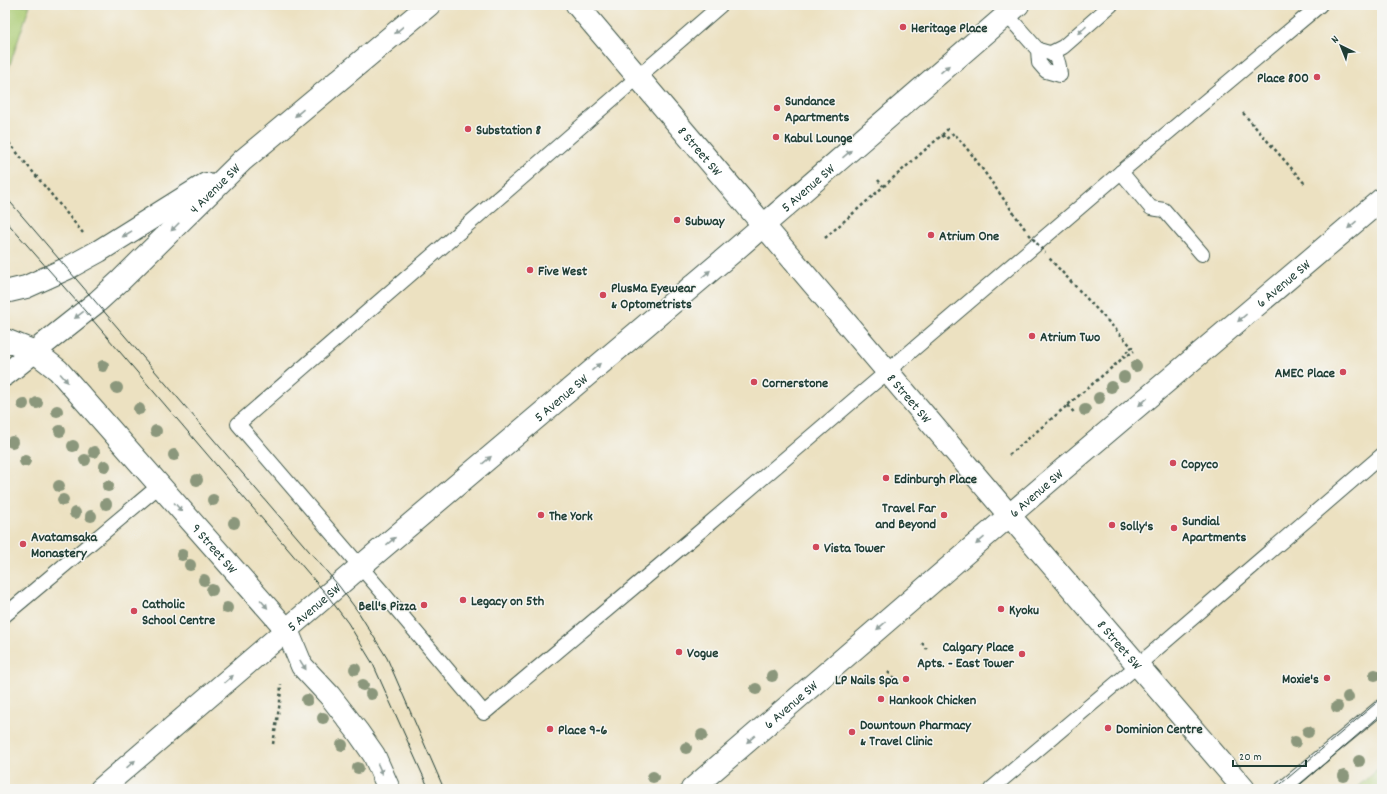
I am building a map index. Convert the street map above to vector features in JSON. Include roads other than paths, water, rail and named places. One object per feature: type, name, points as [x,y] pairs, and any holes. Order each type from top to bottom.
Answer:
[{"type":"main road","name":"4 Avenue SW","points":[[5,376],[121,280],[242,160],[429,5]]},
{"type":"main road","name":"8 Street SW","points":[[577,5],[1009,515],[1244,789]]},
{"type":"main road","name":"5 Avenue SW","points":[[101,789],[361,566],[764,225],[1013,10]]},
{"type":"main road","points":[[5,292],[26,287],[99,252],[242,160]]},
{"type":"main road","name":"6 Avenue SW","points":[[692,789],[1009,515],[1382,199]]},
{"type":"main road","name":"9 Street SW","points":[[5,340],[35,352],[58,370],[287,630],[302,666],[330,696],[374,754],[389,789]]},
{"type":"lane","points":[[721,5],[238,424],[361,566],[484,713],[1320,5]]},
{"type":"lane","points":[[1051,53],[1063,47],[1111,5]]},
{"type":"lane","points":[[1013,10],[1038,50],[1040,63],[1046,71],[1060,75],[1058,61],[1051,53],[1038,50]]},
{"type":"lane","points":[[1121,172],[1151,208],[1164,210],[1202,254]]},
{"type":"lane","points":[[991,789],[1382,455]]},
{"type":"lane","points":[[5,615],[30,603],[159,486]]},
{"type":"lane","points":[[1282,789],[1382,706]]},
{"type":"tram line","points":[[5,196],[339,586],[359,613],[387,658],[444,789]]},
{"type":"tram line","points":[[5,220],[85,311],[327,595],[348,623],[373,664],[429,789]]},
{"type":"tram line","points":[[1275,789],[1382,698]]},
{"type":"tram line","points":[[1295,789],[1382,714]]},
{"type":"place","name":"Heritage Place","points":[[903,27]]},
{"type":"place","name":"Place 800","points":[[1317,77]]},
{"type":"place","name":"Sundance Apartments","points":[[777,108]]},
{"type":"place","name":"Substation 8","points":[[468,129]]},
{"type":"place","name":"Kabul Lounge","points":[[776,137]]},
{"type":"place","name":"Subway","points":[[677,220]]},
{"type":"place","name":"Atrium One","points":[[931,235]]},
{"type":"place","name":"Five West","points":[[530,270]]},
{"type":"place","name":"PlusMa Eyewear & Optometrists","points":[[603,295]]},
{"type":"place","name":"Atrium Two","points":[[1032,336]]},
{"type":"place","name":"AMEC Place","points":[[1343,372]]},
{"type":"place","name":"Cornerstone","points":[[754,382]]},
{"type":"place","name":"Copyco","points":[[1173,463]]},
{"type":"place","name":"Edinburgh Place","points":[[886,478]]},
{"type":"place","name":"The York","points":[[541,515]]},
{"type":"place","name":"Travel Far and Beyond","points":[[944,515]]},
{"type":"place","name":"Solly's","points":[[1112,525]]},
{"type":"place","name":"Sundial Apartments","points":[[1174,528]]},
{"type":"place","name":"Avatamsaka Monastery","points":[[23,544]]},
{"type":"place","name":"Vista Tower","points":[[816,547]]},
{"type":"place","name":"Legacy on 5th","points":[[463,600]]},
{"type":"place","name":"Bell's Pizza","points":[[424,605]]},
{"type":"place","name":"Kyoku","points":[[1001,609]]},
{"type":"place","name":"Catholic School Centre","points":[[134,611]]},
{"type":"place","name":"Vogue","points":[[679,652]]},
{"type":"place","name":"Calgary Place Apts. - East Tower","points":[[1022,654]]},
{"type":"place","name":"Moxie's","points":[[1327,678]]},
{"type":"place","name":"LP Nails Spa","points":[[906,679]]},
{"type":"place","name":"Hankook Chicken","points":[[881,699]]},
{"type":"place","name":"Dominion Centre","points":[[1108,728]]},
{"type":"place","name":"Place 9-6","points":[[550,729]]},
{"type":"place","name":"Downtown Pharmacy & Travel Clinic","points":[[852,732]]}]
